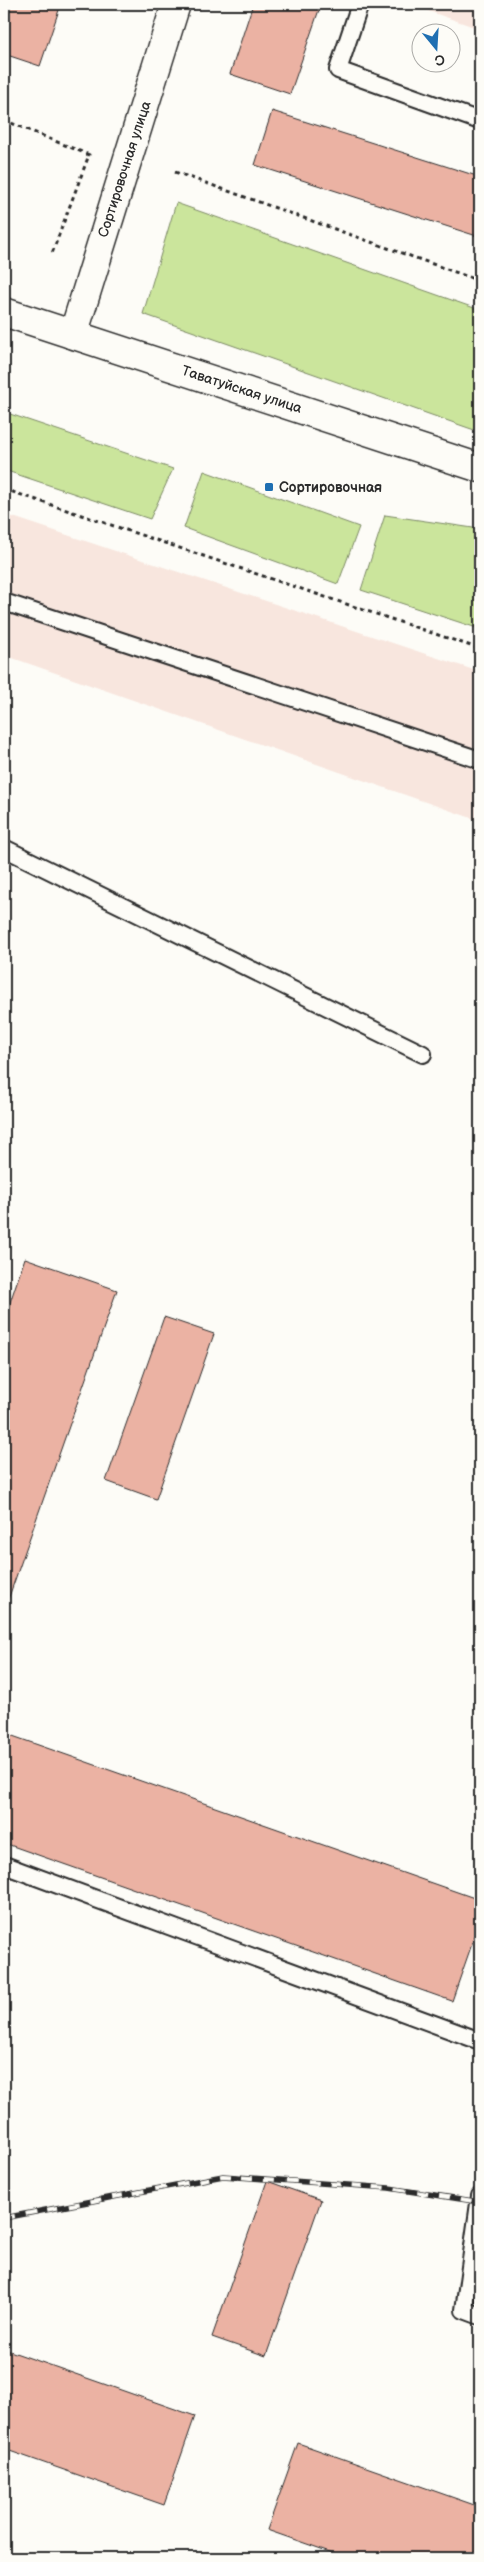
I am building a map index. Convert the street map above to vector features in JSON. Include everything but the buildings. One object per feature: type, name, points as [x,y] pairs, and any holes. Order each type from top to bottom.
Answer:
[{"type":"main road","name":"Сортировочная улица","points":[[73,335],[176,4]]},
{"type":"main road","name":"Таватуйская улица","points":[[4,312],[480,468]]},
{"type":"lane","points":[[360,4],[338,70],[480,121]]},
{"type":"lane","points":[[4,602],[480,760]]},
{"type":"lane","points":[[4,848],[423,1054]]},
{"type":"lane","points":[[4,1865],[480,2041]]},
{"type":"lane","points":[[480,2196],[464,2310],[480,2316]]},
{"type":"path","points":[[4,120],[90,155],[51,256]]},
{"type":"path","points":[[175,172],[480,280]]},
{"type":"path","points":[[4,489],[480,649]]},
{"type":"shaded area","points":[[480,4],[480,29],[462,22],[411,5]]},
{"type":"shaded area","points":[[4,514],[480,672],[480,821],[4,655]]},
{"type":"green space","points":[[176,203],[480,310],[480,432],[143,314]]},
{"type":"green space","points":[[4,412],[173,469],[150,519],[4,470]]},
{"type":"green space","points":[[204,471],[359,527],[338,584],[184,528]]},
{"type":"green space","points":[[385,515],[480,529],[480,629],[361,590]]},
{"type":"railway","points":[[4,2218],[223,2176],[389,2188],[480,2202]]},
{"type":"place","name":"Сортировочная","points":[[269,487]]}]
